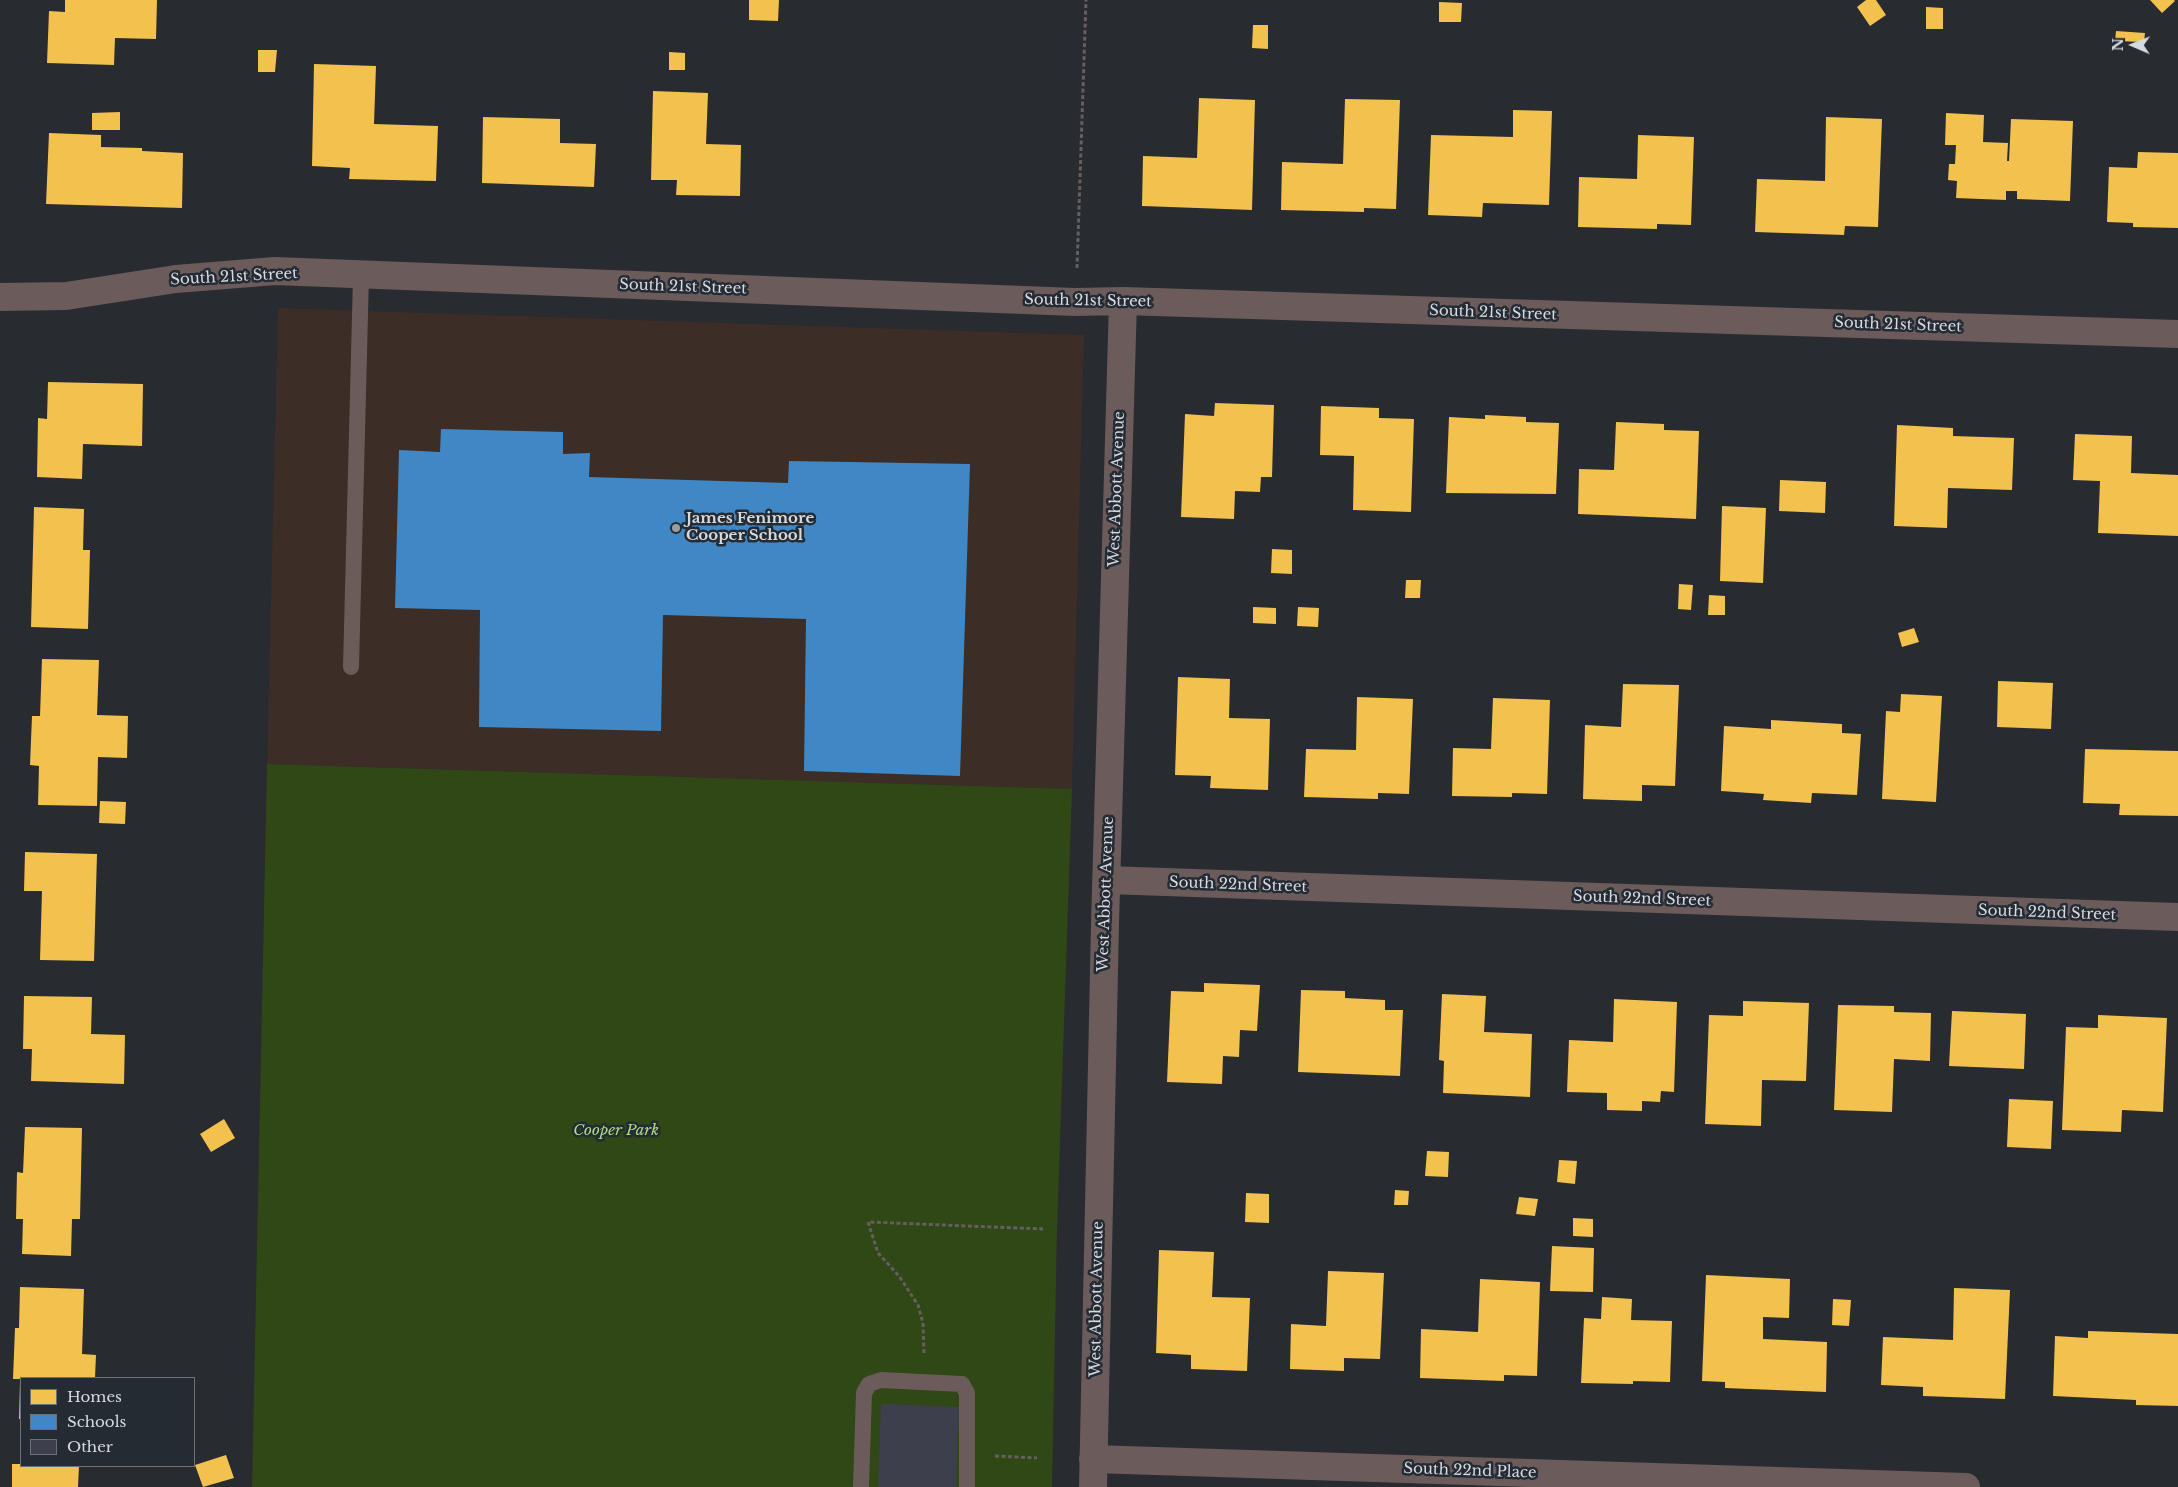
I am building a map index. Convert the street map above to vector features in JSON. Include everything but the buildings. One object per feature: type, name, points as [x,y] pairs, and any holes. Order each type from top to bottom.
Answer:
[{"type":"street","name":"South 21st Street","points":[[0,297],[66,296],[176,279],[275,271],[361,276],[1075,302],[2178,334]]},
{"type":"street","name":"West Abbott Avenue","points":[[1093,1487],[1123,302]]},
{"type":"street","name":"South 22nd Street","points":[[1107,880],[2178,918]]},
{"type":"street","name":"South 22nd Place","points":[[1093,1459],[1966,1487]]},
{"type":"lane","points":[[351,667],[361,276]]},
{"type":"lane","points":[[861,1487],[864,1393],[870,1384],[881,1380],[962,1384],[967,1393],[967,1487]]},
{"type":"path","points":[[1076,269],[1086,0]]},
{"type":"path","points":[[925,1382],[922,1323],[918,1305],[899,1276],[878,1253],[868,1222],[1043,1229]]},
{"type":"path","points":[[967,1455],[1037,1458]]},
{"type":"shaded area","name":"James Fenimore Cooper School","points":[[278,308],[1084,335],[1072,789],[267,764]]},
{"type":"green space","name":"Cooper Park","points":[[267,764],[1072,789],[1057,1230],[1052,1487],[252,1487]]},
{"type":"place","name":"James Fenimore Cooper School","points":[[676,528]]}]
